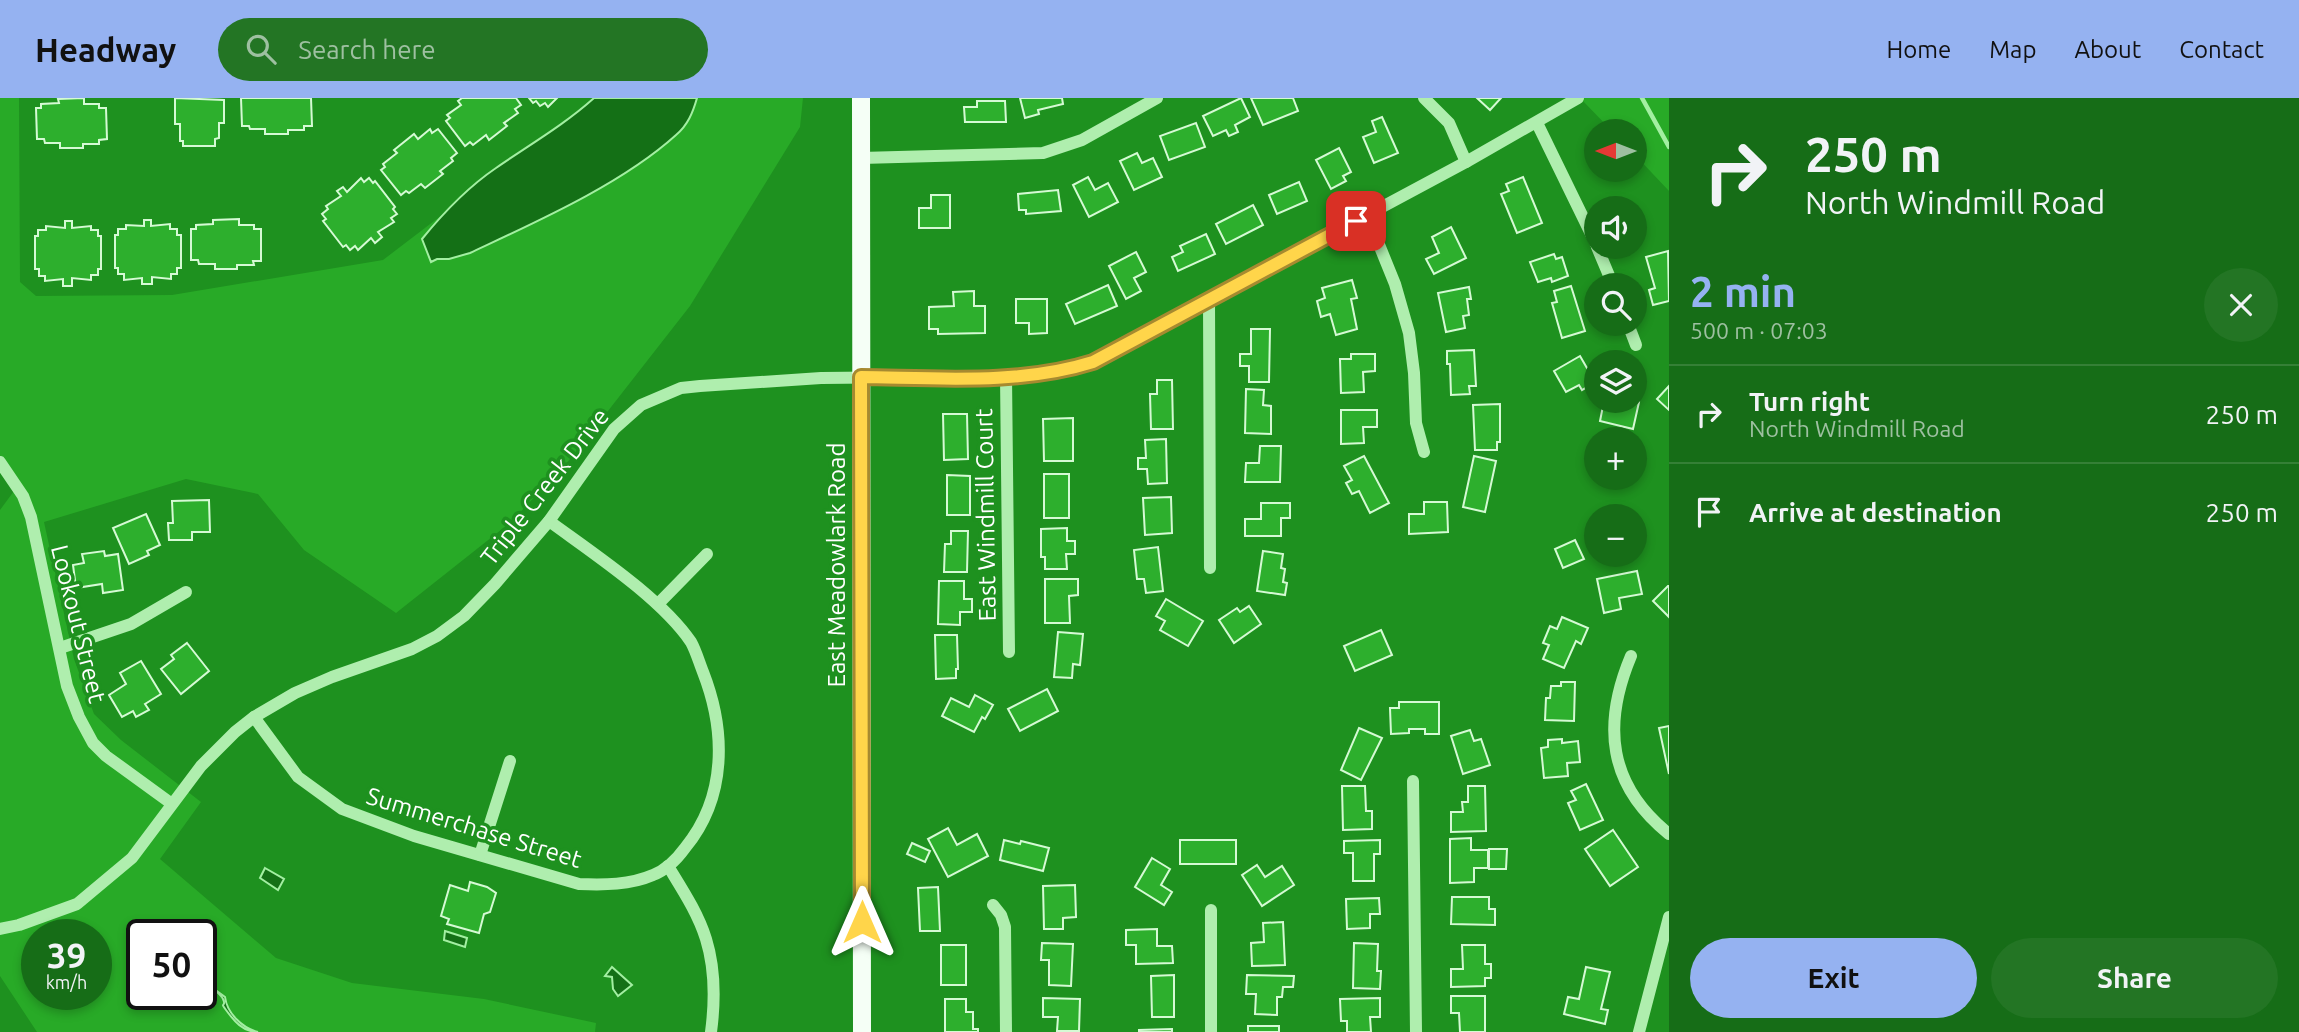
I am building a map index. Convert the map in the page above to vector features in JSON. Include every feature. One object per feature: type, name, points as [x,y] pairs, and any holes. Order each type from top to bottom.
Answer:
[{"type":"main road","name":"East Meadowlark Road","points":[[861,98],[862,1032]]},
{"type":"street","points":[[861,158],[1042,153],[1082,140],[1157,98]]},
{"type":"street","points":[[1424,98],[1449,123],[1466,162]]},
{"type":"street","name":"Triple Creek Drive","points":[[0,929],[77,904],[132,858],[201,766],[254,717],[304,689],[412,649],[437,636],[464,616],[550,521],[614,429],[641,405],[681,388],[821,377],[1049,374],[1093,362],[1466,162],[1578,98]]},
{"type":"street","points":[[1537,122],[1584,218]]},
{"type":"street","points":[[1367,215],[1395,284],[1409,333],[1416,423],[1424,452]]},
{"type":"street","points":[[1209,300],[1210,568]]},
{"type":"street","points":[[1633,336],[1636,345]]},
{"type":"street","name":"East Windmill Court","points":[[1006,376],[1009,652]]},
{"type":"street","name":"Lookout Street","points":[[0,462],[23,496],[31,517],[67,686],[79,717],[93,743],[153,792],[172,804]]},
{"type":"street","name":"Summerchase Street","points":[[254,717],[298,777],[342,809],[402,832],[579,884],[607,885],[635,880],[654,875],[668,866],[699,831],[715,793],[718,747],[710,692],[692,643],[658,604],[550,521]]},
{"type":"street","points":[[658,604],[707,554]]},
{"type":"street","points":[[60,648],[131,624],[186,592]]},
{"type":"street","points":[[1631,656],[1617,695],[1615,746],[1631,793],[1669,834]]},
{"type":"street","points":[[480,855],[510,761]]},
{"type":"street","points":[[1413,782],[1416,1032]]},
{"type":"street","points":[[668,866],[706,939],[712,977],[711,1032]]},
{"type":"street","points":[[993,905],[1001,915],[1005,927],[1006,1032]]},
{"type":"street","points":[[1211,911],[1211,1032]]},
{"type":"street","points":[[1639,1032],[1667,935],[1669,917]]},
{"type":"shaded area","points":[[0,98],[19,98],[20,282],[36,296],[172,295],[383,260],[595,98],[803,98],[800,127],[690,306],[572,457],[511,522],[396,613],[304,550],[258,494],[186,479],[44,522],[74,659],[94,714],[121,740],[201,802],[160,859],[276,958],[352,983],[484,999],[596,1023],[595,1032],[37,1032],[22,1010],[112,1010],[112,919],[21,919],[21,1008],[0,976],[0,510],[14,491],[0,473]]},
{"type":"shaded area","points":[[594,98],[697,98],[684,127],[630,170],[550,215],[470,253],[431,262],[422,239],[457,200],[486,175],[559,126]]},
{"type":"shaded area","points":[[1580,98],[1669,98],[1669,191],[1647,168],[1647,119],[1600,119]]},
{"type":"shaded area","points":[[265,868],[284,879],[278,890],[260,878]]},
{"type":"shaded area","points":[[445,931],[467,938],[465,947],[444,940]]},
{"type":"shaded area","points":[[612,967],[632,985],[618,996],[613,989],[612,977],[605,976]]},
{"type":"shaded area","points":[[217,992],[225,997],[236,1019],[258,1032],[243,1028],[236,1022],[223,1006]]},
{"type":"building","points":[[84,98],[84,104],[99,104],[99,108],[106,108],[107,139],[99,140],[99,144],[83,144],[83,148],[60,148],[60,143],[45,143],[44,139],[37,139],[36,108],[41,108],[41,104],[59,103],[58,99]]},
{"type":"building","points":[[175,98],[224,100],[224,123],[219,123],[219,138],[215,139],[215,146],[183,146],[183,141],[180,141],[180,124],[175,124]]},
{"type":"building","points":[[241,98],[311,98],[312,126],[304,126],[304,130],[288,130],[288,134],[265,134],[265,129],[242,126]]},
{"type":"building","points":[[462,98],[516,98],[521,105],[515,109],[518,113],[504,123],[507,126],[489,140],[486,135],[473,145],[470,142],[465,146],[446,121],[450,118],[447,115],[461,105],[458,101]]},
{"type":"building","points":[[529,98],[557,98],[548,107],[545,103],[540,106],[536,101],[533,103]]},
{"type":"building","points":[[1020,98],[1062,98],[1063,104],[1038,110],[1039,114],[1025,118]]},
{"type":"building","points":[[1241,98],[1250,117],[1235,125],[1238,132],[1229,136],[1226,130],[1213,136],[1203,116]]},
{"type":"building","points":[[1251,98],[1293,98],[1298,111],[1263,125]]},
{"type":"building","points":[[1477,98],[1501,98],[1490,110]]},
{"type":"building","points":[[977,101],[1005,101],[1006,122],[965,122],[964,107],[977,107]]},
{"type":"building","points":[[1382,117],[1398,153],[1374,163],[1363,137],[1376,132],[1372,121]]},
{"type":"building","points":[[1196,123],[1205,147],[1169,160],[1160,136]]},
{"type":"building","points":[[430,129],[432,133],[438,129],[457,153],[451,158],[453,161],[440,171],[443,174],[425,188],[421,184],[409,193],[406,191],[401,195],[381,170],[385,167],[383,164],[397,153],[394,150],[414,134],[418,139]]},
{"type":"building","points":[[1339,148],[1351,172],[1343,176],[1346,181],[1331,189],[1316,160]]},
{"type":"building","points":[[1137,153],[1142,163],[1153,158],[1162,177],[1134,190],[1120,161]]},
{"type":"building","points":[[1088,177],[1095,190],[1108,183],[1118,202],[1089,217],[1073,185]]},
{"type":"building","points":[[1523,177],[1542,223],[1517,233],[1501,194],[1509,191],[1506,184]]},
{"type":"building","points":[[361,178],[364,182],[369,178],[373,183],[375,181],[395,207],[393,209],[397,214],[391,218],[394,222],[378,232],[382,237],[375,243],[371,238],[358,250],[355,246],[350,250],[346,245],[343,247],[323,221],[326,219],[322,214],[328,209],[326,206],[341,196],[337,191],[343,187],[347,192]]},
{"type":"building","points":[[1299,182],[1307,201],[1277,214],[1269,195]]},
{"type":"building","points":[[1058,190],[1061,211],[1026,214],[1026,210],[1019,210],[1018,194]]},
{"type":"building","points":[[931,195],[950,195],[950,228],[919,228],[919,208],[931,208]]},
{"type":"building","points":[[1253,205],[1263,225],[1226,244],[1216,224]]},
{"type":"building","points":[[239,219],[239,225],[254,225],[254,229],[261,229],[261,261],[253,261],[254,265],[237,265],[237,269],[215,269],[215,264],[199,264],[198,260],[191,260],[191,229],[196,229],[196,225],[213,224],[213,220]]},
{"type":"building","points":[[144,220],[151,220],[151,226],[170,224],[170,229],[177,229],[177,235],[181,235],[181,268],[177,268],[177,274],[171,274],[171,279],[152,277],[152,284],[142,284],[142,278],[124,280],[124,274],[118,274],[118,268],[115,268],[115,235],[118,235],[118,229],[126,229],[126,225],[144,226]]},
{"type":"building","points":[[65,221],[72,221],[72,228],[91,226],[91,230],[98,230],[98,236],[101,236],[101,269],[98,269],[98,275],[91,275],[91,280],[72,278],[72,286],[63,286],[63,279],[45,281],[45,276],[39,276],[39,269],[35,269],[35,236],[38,236],[38,230],[46,230],[46,226],[65,228]]},
{"type":"building","points":[[1451,227],[1466,258],[1434,274],[1426,259],[1439,253],[1432,237]]},
{"type":"building","points":[[1206,234],[1215,254],[1178,271],[1172,257],[1183,252],[1180,246]]},
{"type":"building","points":[[1668,251],[1669,301],[1653,305],[1649,290],[1655,288],[1647,257]]},
{"type":"building","points":[[1136,252],[1146,272],[1134,278],[1141,291],[1126,299],[1109,266]]},
{"type":"building","points":[[1554,254],[1556,259],[1562,257],[1568,276],[1552,282],[1551,278],[1538,282],[1530,262]]},
{"type":"building","points":[[1352,280],[1357,298],[1351,299],[1357,329],[1336,335],[1330,314],[1321,317],[1317,301],[1325,298],[1322,288]]},
{"type":"building","points":[[1108,285],[1117,306],[1075,324],[1066,304]]},
{"type":"building","points":[[1571,286],[1584,331],[1562,338],[1552,303],[1557,302],[1554,291]]},
{"type":"building","points":[[1469,287],[1469,315],[1463,316],[1465,328],[1446,332],[1438,293]]},
{"type":"building","points":[[974,291],[974,306],[985,306],[985,333],[938,334],[938,329],[929,329],[929,307],[954,306],[953,292]]},
{"type":"building","points":[[1016,299],[1047,299],[1047,333],[1029,334],[1029,323],[1016,323]]},
{"type":"building","points":[[1251,329],[1270,329],[1269,382],[1249,382],[1249,366],[1240,366],[1240,354],[1251,354]]},
{"type":"building","points":[[1474,350],[1476,386],[1469,386],[1470,394],[1451,395],[1447,351]]},
{"type":"building","points":[[1351,354],[1375,354],[1375,371],[1363,372],[1364,392],[1341,393],[1340,359],[1351,359]]},
{"type":"building","points":[[1580,356],[1584,363],[1584,389],[1582,390],[1579,385],[1566,392],[1554,371]]},
{"type":"building","points":[[1157,380],[1172,380],[1173,429],[1151,429],[1150,394],[1157,394]]},
{"type":"building","points":[[1669,386],[1669,410],[1657,399]]},
{"type":"building","points":[[1246,389],[1264,390],[1263,405],[1271,406],[1271,434],[1245,433]]},
{"type":"building","points":[[1500,404],[1500,442],[1497,442],[1497,450],[1475,450],[1473,405]]},
{"type":"building","points":[[1341,410],[1377,410],[1377,427],[1363,427],[1364,443],[1341,444]]},
{"type":"building","points":[[1602,413],[1637,413],[1633,427],[1600,421]]},
{"type":"building","points":[[943,414],[967,414],[968,459],[944,460]]},
{"type":"building","points":[[1073,418],[1073,461],[1044,461],[1043,419]]},
{"type":"building","points":[[1166,439],[1167,483],[1148,484],[1147,469],[1138,469],[1138,458],[1146,458],[1145,440]]},
{"type":"building","points":[[1260,446],[1281,446],[1280,482],[1245,482],[1246,463],[1259,463]]},
{"type":"building","points":[[1364,456],[1389,503],[1370,513],[1359,491],[1352,494],[1346,483],[1352,480],[1344,466]]},
{"type":"building","points":[[1474,456],[1496,461],[1485,512],[1463,507]]},
{"type":"building","points":[[1044,474],[1069,474],[1069,518],[1044,518]]},
{"type":"building","points":[[947,475],[970,476],[970,515],[947,515]]},
{"type":"building","points":[[1171,497],[1172,533],[1145,535],[1143,498]]},
{"type":"building","points":[[209,500],[210,532],[192,532],[192,540],[169,540],[168,523],[173,523],[172,501]]},
{"type":"building","points":[[1424,502],[1447,502],[1448,532],[1409,534],[1409,514],[1424,514]]},
{"type":"building","points":[[1261,503],[1290,503],[1290,518],[1281,518],[1281,536],[1245,536],[1245,519],[1261,519]]},
{"type":"building","points":[[146,514],[160,545],[147,551],[149,555],[129,564],[113,528]]},
{"type":"building","points":[[1067,528],[1067,541],[1075,541],[1075,554],[1066,554],[1067,569],[1045,569],[1045,557],[1041,557],[1041,529]]},
{"type":"building","points":[[951,531],[968,531],[967,572],[944,572],[945,544],[951,544]]},
{"type":"building","points":[[1575,540],[1584,559],[1563,568],[1555,549]]},
{"type":"building","points":[[1158,547],[1163,591],[1146,593],[1144,579],[1137,579],[1134,550]]},
{"type":"building","points":[[104,551],[105,556],[118,554],[123,590],[103,593],[102,584],[76,588],[73,565],[84,563],[82,554]]},
{"type":"building","points":[[1263,551],[1283,554],[1281,568],[1285,569],[1285,595],[1257,591]]},
{"type":"building","points":[[1637,571],[1642,594],[1619,598],[1621,609],[1604,613],[1597,579]]},
{"type":"building","points":[[1045,579],[1078,579],[1078,595],[1069,596],[1070,623],[1045,623]]},
{"type":"building","points":[[939,581],[964,581],[964,599],[972,599],[972,612],[960,612],[960,625],[938,624]]},
{"type":"building","points":[[1669,586],[1669,617],[1653,601]]},
{"type":"building","points":[[1166,599],[1203,621],[1188,646],[1160,630],[1165,621],[1156,616]]},
{"type":"building","points":[[1249,606],[1261,624],[1234,643],[1219,620],[1237,608],[1240,612]]},
{"type":"building","points":[[1562,617],[1588,628],[1581,644],[1576,641],[1564,668],[1543,659],[1549,645],[1543,643],[1550,626],[1557,629]]},
{"type":"building","points":[[1381,630],[1392,655],[1355,671],[1344,646]]},
{"type":"building","points":[[1058,632],[1083,634],[1080,665],[1073,664],[1072,678],[1054,677]]},
{"type":"building","points":[[935,635],[957,635],[956,678],[936,679]]},
{"type":"building","points":[[187,643],[209,671],[181,694],[161,669],[174,659],[171,655]]},
{"type":"building","points":[[141,661],[161,694],[145,704],[149,710],[136,717],[133,711],[122,717],[109,695],[126,684],[120,673]]},
{"type":"building","points":[[1561,682],[1575,682],[1574,721],[1545,720],[1546,698],[1550,698],[1551,686],[1561,686]]},
{"type":"building","points":[[1047,689],[1058,711],[1020,731],[1008,709]]},
{"type":"building","points":[[975,695],[993,705],[974,732],[942,716],[951,698],[969,707]]},
{"type":"building","points":[[1399,702],[1439,702],[1439,734],[1425,734],[1425,729],[1409,729],[1409,733],[1391,734],[1390,708],[1399,708]]},
{"type":"building","points":[[1669,726],[1669,774],[1659,728]]},
{"type":"building","points":[[1359,728],[1382,738],[1361,780],[1341,770]]},
{"type":"building","points":[[1470,730],[1474,741],[1481,739],[1490,765],[1463,774],[1451,736]]},
{"type":"building","points":[[1562,739],[1562,743],[1578,741],[1580,762],[1567,763],[1568,776],[1544,778],[1541,748],[1548,747],[1548,740]]},
{"type":"building","points":[[1586,784],[1603,820],[1580,830],[1568,803],[1576,800],[1571,791]]},
{"type":"building","points":[[1342,786],[1365,786],[1366,811],[1372,811],[1372,829],[1343,830]]},
{"type":"building","points":[[1468,786],[1485,786],[1486,831],[1451,832],[1451,812],[1463,812],[1462,802],[1468,802]]},
{"type":"building","points":[[948,828],[957,845],[977,834],[988,856],[948,877],[928,839]]},
{"type":"building","points":[[1613,830],[1638,867],[1610,886],[1585,849]]},
{"type":"building","points":[[1471,838],[1471,850],[1488,850],[1488,868],[1474,868],[1474,882],[1450,883],[1450,839]]},
{"type":"building","points":[[1004,840],[1049,848],[1043,871],[1000,860]]},
{"type":"building","points":[[1180,840],[1236,840],[1236,864],[1180,864]]},
{"type":"building","points":[[1380,840],[1380,854],[1374,854],[1374,881],[1353,881],[1353,853],[1344,853],[1344,841]]},
{"type":"building","points":[[912,843],[930,851],[925,862],[907,854]]},
{"type":"building","points":[[1489,849],[1507,849],[1506,869],[1489,869]]},
{"type":"building","points":[[1152,858],[1170,869],[1161,885],[1172,892],[1164,905],[1135,887]]},
{"type":"building","points":[[1257,865],[1265,877],[1282,866],[1294,885],[1262,906],[1242,875]]},
{"type":"building","points":[[470,882],[496,893],[490,912],[484,914],[479,933],[447,924],[449,919],[441,916],[450,885],[468,891]]},
{"type":"building","points":[[1075,885],[1076,917],[1063,918],[1063,929],[1044,929],[1043,886]]},
{"type":"building","points":[[938,887],[940,931],[920,931],[918,888]]},
{"type":"building","points":[[1452,897],[1489,897],[1489,909],[1495,909],[1495,925],[1451,924]]},
{"type":"building","points":[[1379,898],[1380,914],[1370,914],[1370,928],[1347,929],[1346,899]]},
{"type":"building","points":[[1283,922],[1285,965],[1252,966],[1251,943],[1264,942],[1263,923]]},
{"type":"building","points":[[1157,929],[1157,946],[1172,946],[1173,963],[1136,964],[1136,945],[1126,945],[1126,930]]},
{"type":"building","points":[[1042,943],[1073,944],[1071,986],[1049,985],[1049,960],[1041,960]]},
{"type":"building","points":[[1354,943],[1378,944],[1377,971],[1381,971],[1380,989],[1353,988]]},
{"type":"building","points":[[941,945],[966,945],[966,985],[941,985]]},
{"type":"building","points":[[1462,945],[1485,945],[1485,964],[1491,964],[1491,978],[1485,978],[1485,986],[1451,987],[1451,969],[1463,969]]},
{"type":"building","points":[[1586,967],[1610,972],[1601,1009],[1608,1010],[1605,1024],[1564,1014],[1568,997],[1579,999]]},
{"type":"building","points":[[1174,975],[1174,1017],[1152,1017],[1151,976]]},
{"type":"building","points":[[1247,975],[1294,976],[1293,987],[1283,987],[1282,997],[1277,997],[1277,1015],[1255,1014],[1256,994],[1246,994]]},
{"type":"building","points":[[1451,996],[1485,996],[1485,1032],[1460,1032],[1459,1013],[1451,1013]]},
{"type":"building","points":[[1043,998],[1080,999],[1079,1031],[1057,1031],[1058,1017],[1043,1017]]},
{"type":"building","points":[[1380,998],[1380,1017],[1370,1017],[1371,1032],[1347,1032],[1347,1021],[1341,1021],[1340,999]]},
{"type":"building","points":[[945,999],[966,999],[966,1012],[973,1012],[973,1029],[978,1029],[978,1032],[945,1032]]},
{"type":"building","points":[[1248,1026],[1279,1026],[1279,1032],[1248,1032]]},
{"type":"building","points":[[1172,1029],[1172,1032],[1139,1032],[1139,1030]]},
{"type":"waterway","points":[[1642,98],[1669,147]]},
{"type":"route","points":[[862,922],[861,377],[1019,376],[1049,374],[1093,362],[1356,221]]}]
